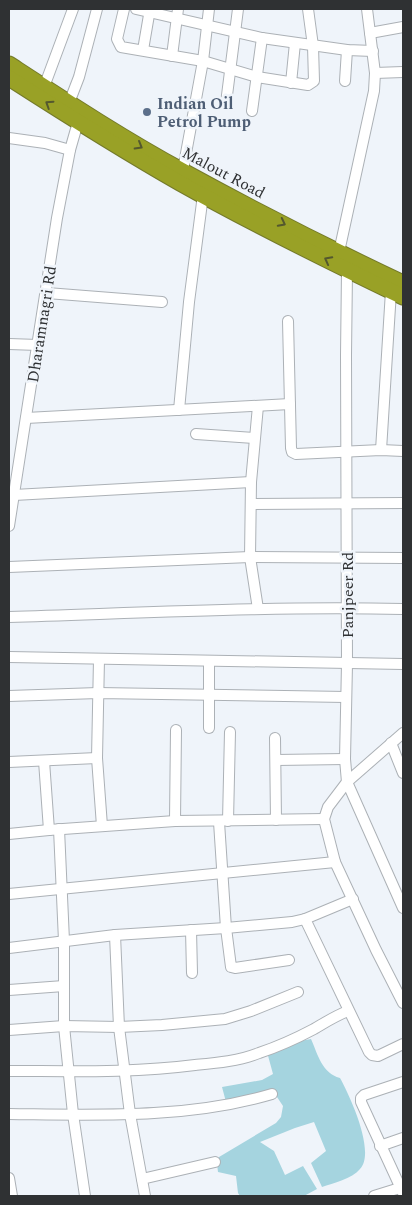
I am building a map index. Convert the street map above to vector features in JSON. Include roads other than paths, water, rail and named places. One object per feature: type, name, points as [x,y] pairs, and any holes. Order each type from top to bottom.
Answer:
[{"type":"highway","name":"Malout Road","points":[[9,64],[182,177],[203,195],[347,271],[399,290]]},
{"type":"highway","name":"Malout Road","points":[[9,78],[78,122],[182,177],[339,252],[399,290]]},
{"type":"street","points":[[44,87],[74,9]]},
{"type":"street","points":[[69,103],[79,77],[98,9]]},
{"type":"street","points":[[124,9],[116,39],[121,47],[203,61],[257,77],[291,84],[308,85],[314,81],[313,46],[308,9]]},
{"type":"street","points":[[136,9],[178,13],[207,25],[262,38],[347,50],[373,51]]},
{"type":"street","points":[[182,177],[203,61],[209,9]]},
{"type":"street","points":[[226,103],[238,9]]},
{"type":"street","points":[[339,252],[374,91],[375,73],[367,9]]},
{"type":"street","points":[[143,50],[150,11]]},
{"type":"street","points":[[172,56],[178,13]]},
{"type":"street","points":[[370,33],[403,28]]},
{"type":"street","points":[[252,111],[262,38]]},
{"type":"street","points":[[291,84],[295,43]]},
{"type":"street","points":[[345,81],[347,50]]},
{"type":"street","points":[[375,73],[403,72]]},
{"type":"street","name":"Dharamnagri Rd","points":[[9,526],[47,292],[57,218],[70,150],[78,122]]},
{"type":"street","points":[[9,138],[45,143],[70,150]]},
{"type":"street","points":[[179,410],[188,302],[203,195]]},
{"type":"street","name":"Panjpeer Rd","points":[[347,271],[347,664],[344,759],[347,782],[403,908]]},
{"type":"street","points":[[381,450],[399,290]]},
{"type":"street","points":[[47,292],[162,302]]},
{"type":"street","points":[[288,321],[292,452],[296,454],[381,450],[403,452]]},
{"type":"street","points":[[9,344],[38,346]]},
{"type":"street","points":[[26,418],[290,404]]},
{"type":"street","points":[[258,406],[251,482],[250,557],[258,609]]},
{"type":"street","points":[[196,434],[254,438]]},
{"type":"street","points":[[14,495],[251,482]]},
{"type":"street","points":[[251,504],[403,503]]},
{"type":"street","points":[[9,568],[250,557],[403,558]]},
{"type":"street","points":[[9,617],[258,609],[403,609]]},
{"type":"street","points":[[9,657],[403,664]]},
{"type":"street","points":[[99,659],[97,758],[102,826]]},
{"type":"street","points":[[209,662],[209,728]]},
{"type":"street","points":[[9,696],[98,693],[346,698]]},
{"type":"street","points":[[175,821],[176,730]]},
{"type":"street","points":[[230,732],[221,874],[231,966],[235,968],[289,960]]},
{"type":"street","points":[[403,733],[347,782],[328,807],[324,819],[335,862],[403,1002]]},
{"type":"street","points":[[275,738],[276,820]]},
{"type":"street","points":[[391,743],[403,773]]},
{"type":"street","points":[[9,762],[97,758]]},
{"type":"street","points":[[276,760],[344,759]]},
{"type":"street","points":[[44,761],[62,888],[64,1026],[73,1114],[85,1196]]},
{"type":"street","points":[[9,834],[175,821],[324,819]]},
{"type":"street","points":[[9,894],[335,862]]},
{"type":"street","points":[[9,948],[115,935],[292,922],[305,919],[353,899]]},
{"type":"street","points":[[305,919],[348,1011],[372,1056],[378,1056],[403,1044]]},
{"type":"street","points":[[191,930],[192,973]]},
{"type":"street","points":[[115,935],[119,1027],[124,1071],[145,1196]]},
{"type":"street","points":[[9,990],[64,986]]},
{"type":"street","points":[[9,1030],[64,1026],[119,1027],[225,1019],[251,1011],[298,992]]},
{"type":"street","points":[[9,1071],[124,1071],[214,1063],[258,1054],[308,1032],[330,1018],[348,1011]]},
{"type":"street","points":[[374,1196],[402,1189],[360,1102],[361,1098],[364,1095],[403,1082]]},
{"type":"street","points":[[9,1114],[130,1114],[224,1106],[272,1094]]},
{"type":"street","points":[[380,1146],[403,1138]]},
{"type":"street","points":[[142,1179],[215,1162]]},
{"type":"water","points":[[311,1039],[321,1063],[334,1076],[340,1078],[350,1097],[363,1137],[364,1161],[357,1172],[322,1187],[311,1163],[326,1151],[314,1122],[260,1142],[274,1151],[285,1175],[303,1166],[317,1189],[304,1196],[240,1196],[236,1176],[218,1172],[217,1164],[219,1157],[276,1123],[281,1117],[283,1106],[273,1091],[226,1102],[222,1087],[262,1080],[273,1074],[267,1052],[284,1044]]},
{"type":"place","name":"Indian Oil Petrol Pump","points":[[147,112]]}]
